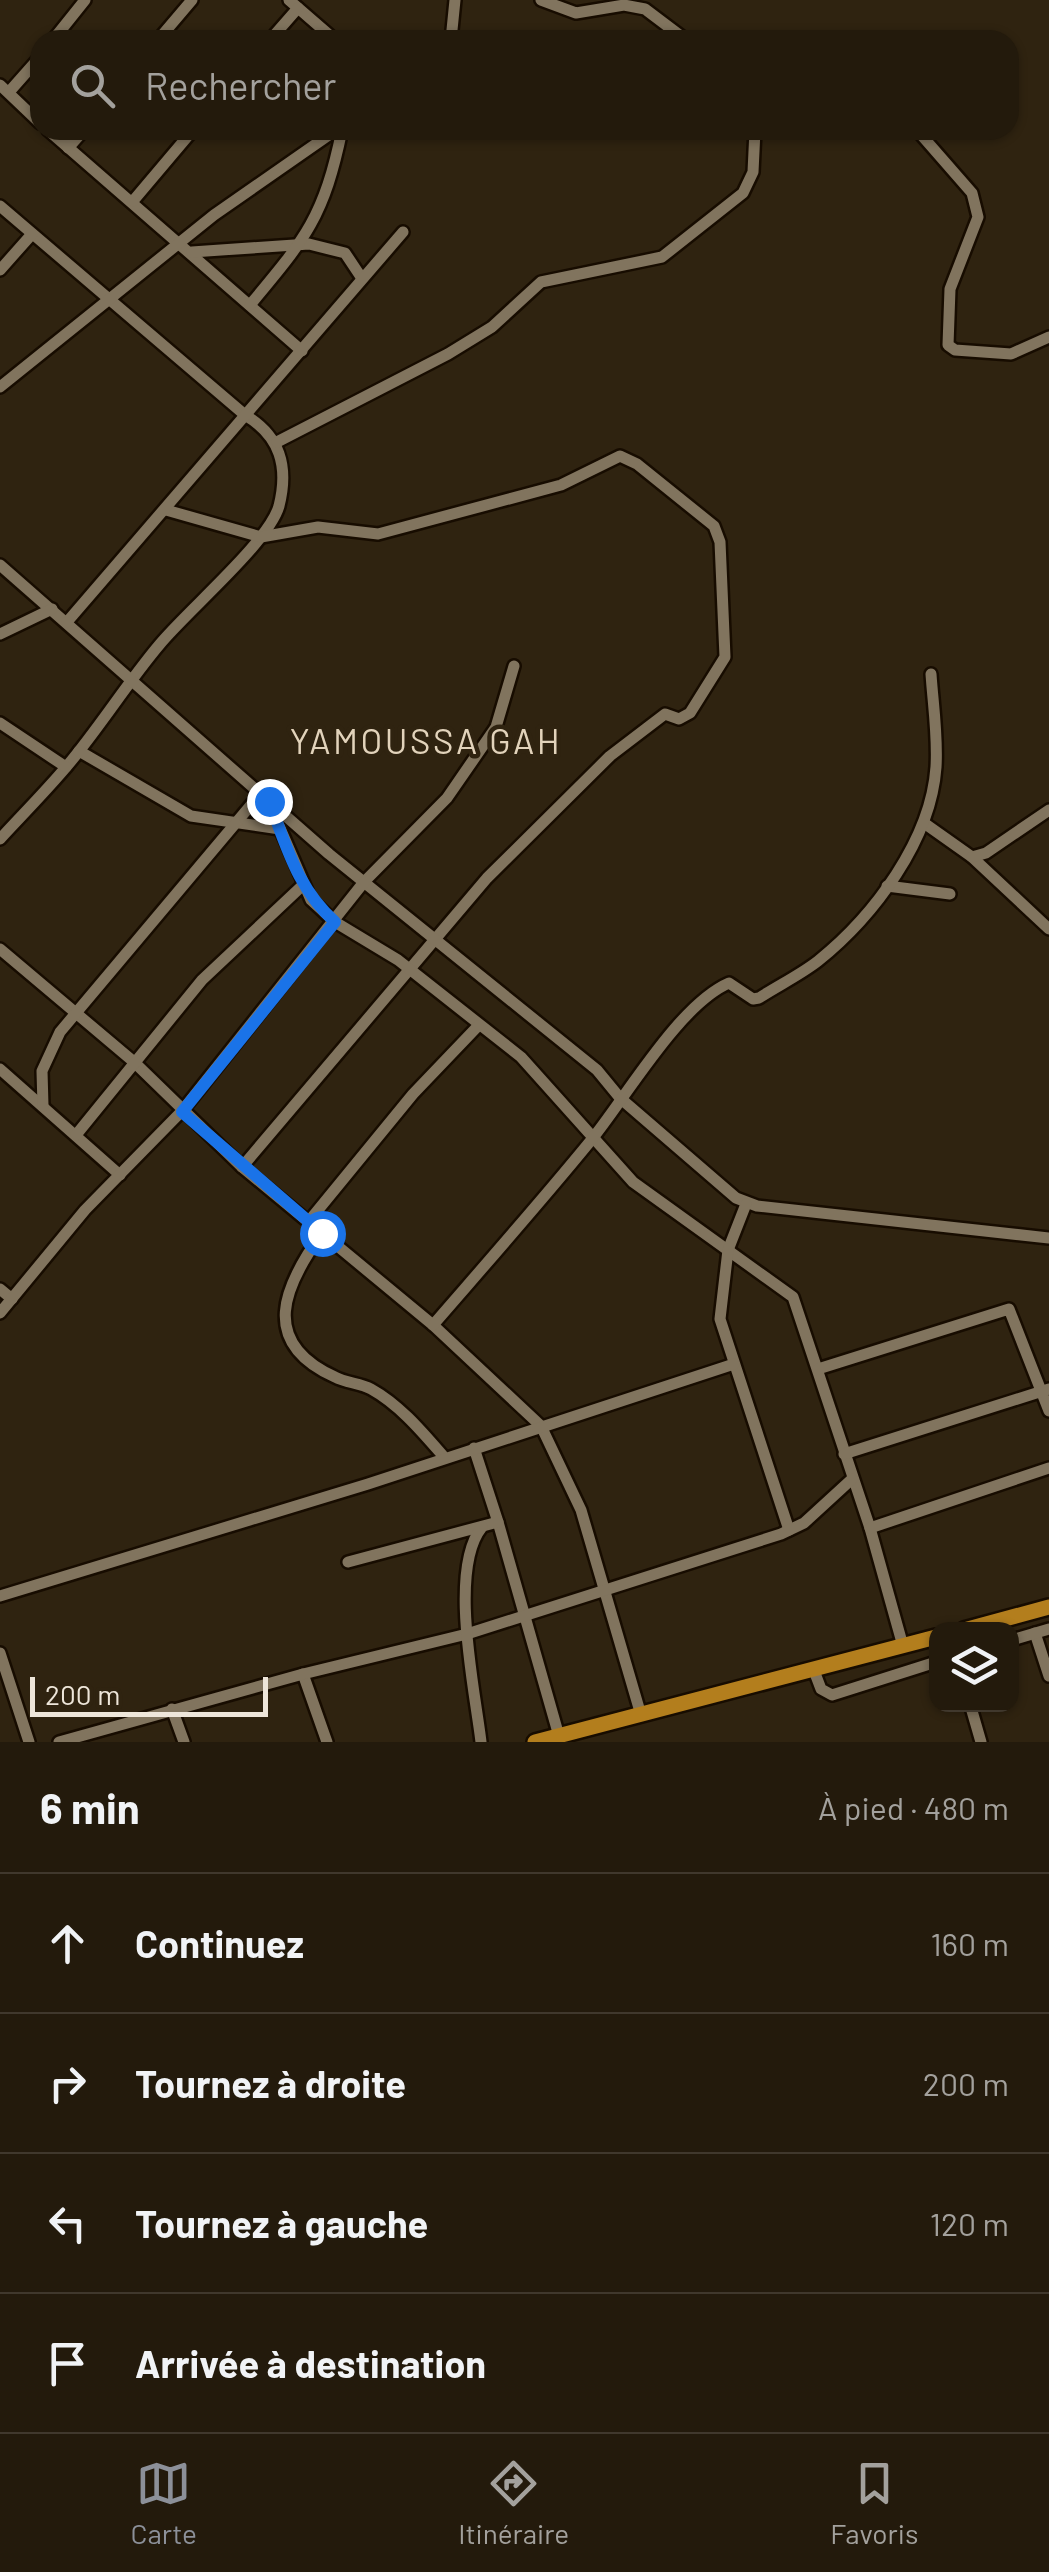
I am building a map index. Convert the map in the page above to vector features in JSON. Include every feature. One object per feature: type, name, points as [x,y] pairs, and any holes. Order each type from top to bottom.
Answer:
[{"type":"highway","points":[[994,1622],[1049,1607]]},
{"type":"highway","points":[[535,1742],[929,1639]]},
{"type":"street","points":[[61,30],[85,0]]},
{"type":"street","points":[[166,30],[192,0]]},
{"type":"street","points":[[452,30],[455,0]]},
{"type":"street","points":[[541,0],[576,14],[624,6],[645,9],[673,30]]},
{"type":"street","points":[[276,30],[293,4],[324,30]]},
{"type":"street","points":[[30,66],[4,89],[30,114]]},
{"type":"street","points":[[59,140],[192,252],[302,352]]},
{"type":"street","points":[[68,148],[75,140]]},
{"type":"street","points":[[132,201],[184,140]]},
{"type":"street","points":[[0,387],[180,242],[325,140]]},
{"type":"street","points":[[250,305],[300,245],[328,192],[337,140]]},
{"type":"street","points":[[278,442],[448,354],[492,326],[542,282],[662,257],[743,193],[754,172],[755,140]]},
{"type":"street","points":[[926,140],[972,193],[978,217],[950,289],[948,345],[955,350],[1011,354],[1049,338]]},
{"type":"street","points":[[0,206],[278,442],[283,476],[278,510],[261,536],[161,642],[66,767],[0,839]]},
{"type":"street","points":[[67,622],[403,232]]},
{"type":"street","points":[[0,270],[32,234]]},
{"type":"street","points":[[192,252],[300,245],[344,253],[362,277]]},
{"type":"street","points":[[166,510],[261,536],[318,527],[378,534],[561,486],[620,456],[637,464],[714,526],[720,542],[725,657],[690,713],[679,719],[664,714],[610,756],[488,878],[242,1166]]},
{"type":"street","points":[[0,564],[364,882],[596,1070],[620,1098],[746,1204],[1049,1238]]},
{"type":"street","points":[[0,634],[52,610]]},
{"type":"street","points":[[0,1313],[120,1175],[182,1112],[364,882],[447,798],[496,727],[514,666]]},
{"type":"street","points":[[433,1326],[592,1140],[620,1098],[697,1006],[729,983],[753,999],[759,998],[818,961],[887,886],[924,823],[936,768],[930,674]]},
{"type":"street","points":[[0,723],[66,767]]},
{"type":"street","points":[[79,750],[191,816],[280,830]]},
{"type":"street","points":[[43,1106],[42,1071],[48,1052],[238,823],[265,797]]},
{"type":"street","points":[[265,797],[310,900],[335,922],[411,971],[532,1066],[592,1140],[633,1182],[794,1297],[870,1528],[903,1646]]},
{"type":"street","points":[[972,857],[986,853],[1049,810]]},
{"type":"street","points":[[924,823],[972,857],[1049,930]]},
{"type":"street","points":[[76,1135],[238,942],[302,886]]},
{"type":"street","points":[[887,886],[950,894]]},
{"type":"street","points":[[0,949],[134,1062],[242,1166],[433,1326],[540,1426],[572,1486],[608,1591],[641,1715]]},
{"type":"street","points":[[310,1221],[413,1094],[478,1026]]},
{"type":"street","points":[[0,1070],[120,1175]]},
{"type":"street","points":[[746,1204],[728,1250],[720,1319],[789,1530]]},
{"type":"street","points":[[322,1233],[286,1292],[284,1323],[292,1342],[333,1377],[370,1388],[394,1405],[444,1457]]},
{"type":"street","points":[[0,1289],[12,1299]]},
{"type":"street","points":[[818,1369],[1002,1308],[1016,1318],[1046,1390],[1049,1411]]},
{"type":"street","points":[[0,1596],[734,1364]]},
{"type":"street","points":[[844,1454],[1046,1390]]},
{"type":"street","points":[[474,1448],[559,1736]]},
{"type":"street","points":[[870,1528],[1049,1468]]},
{"type":"street","points":[[59,1742],[303,1674],[468,1634],[608,1591],[789,1530],[804,1523],[852,1479]]},
{"type":"street","points":[[348,1562],[498,1522]]},
{"type":"street","points":[[481,1742],[468,1634],[468,1558],[470,1545],[482,1528]]},
{"type":"street","points":[[1019,1638],[1049,1628]]},
{"type":"street","points":[[1035,1633],[1049,1676]]},
{"type":"street","points":[[0,1653],[29,1742]]},
{"type":"street","points":[[813,1668],[820,1688],[832,1695],[929,1664]]},
{"type":"street","points":[[303,1674],[327,1742]]},
{"type":"street","points":[[172,1709],[184,1742]]},
{"type":"street","points":[[972,1712],[981,1742]]},
{"type":"district","name":"YAMOUSSA GAH","points":[[426,740]]},
{"type":"route","points":[[269,801],[302,886],[310,900],[335,922],[182,1112],[322,1233]]}]
